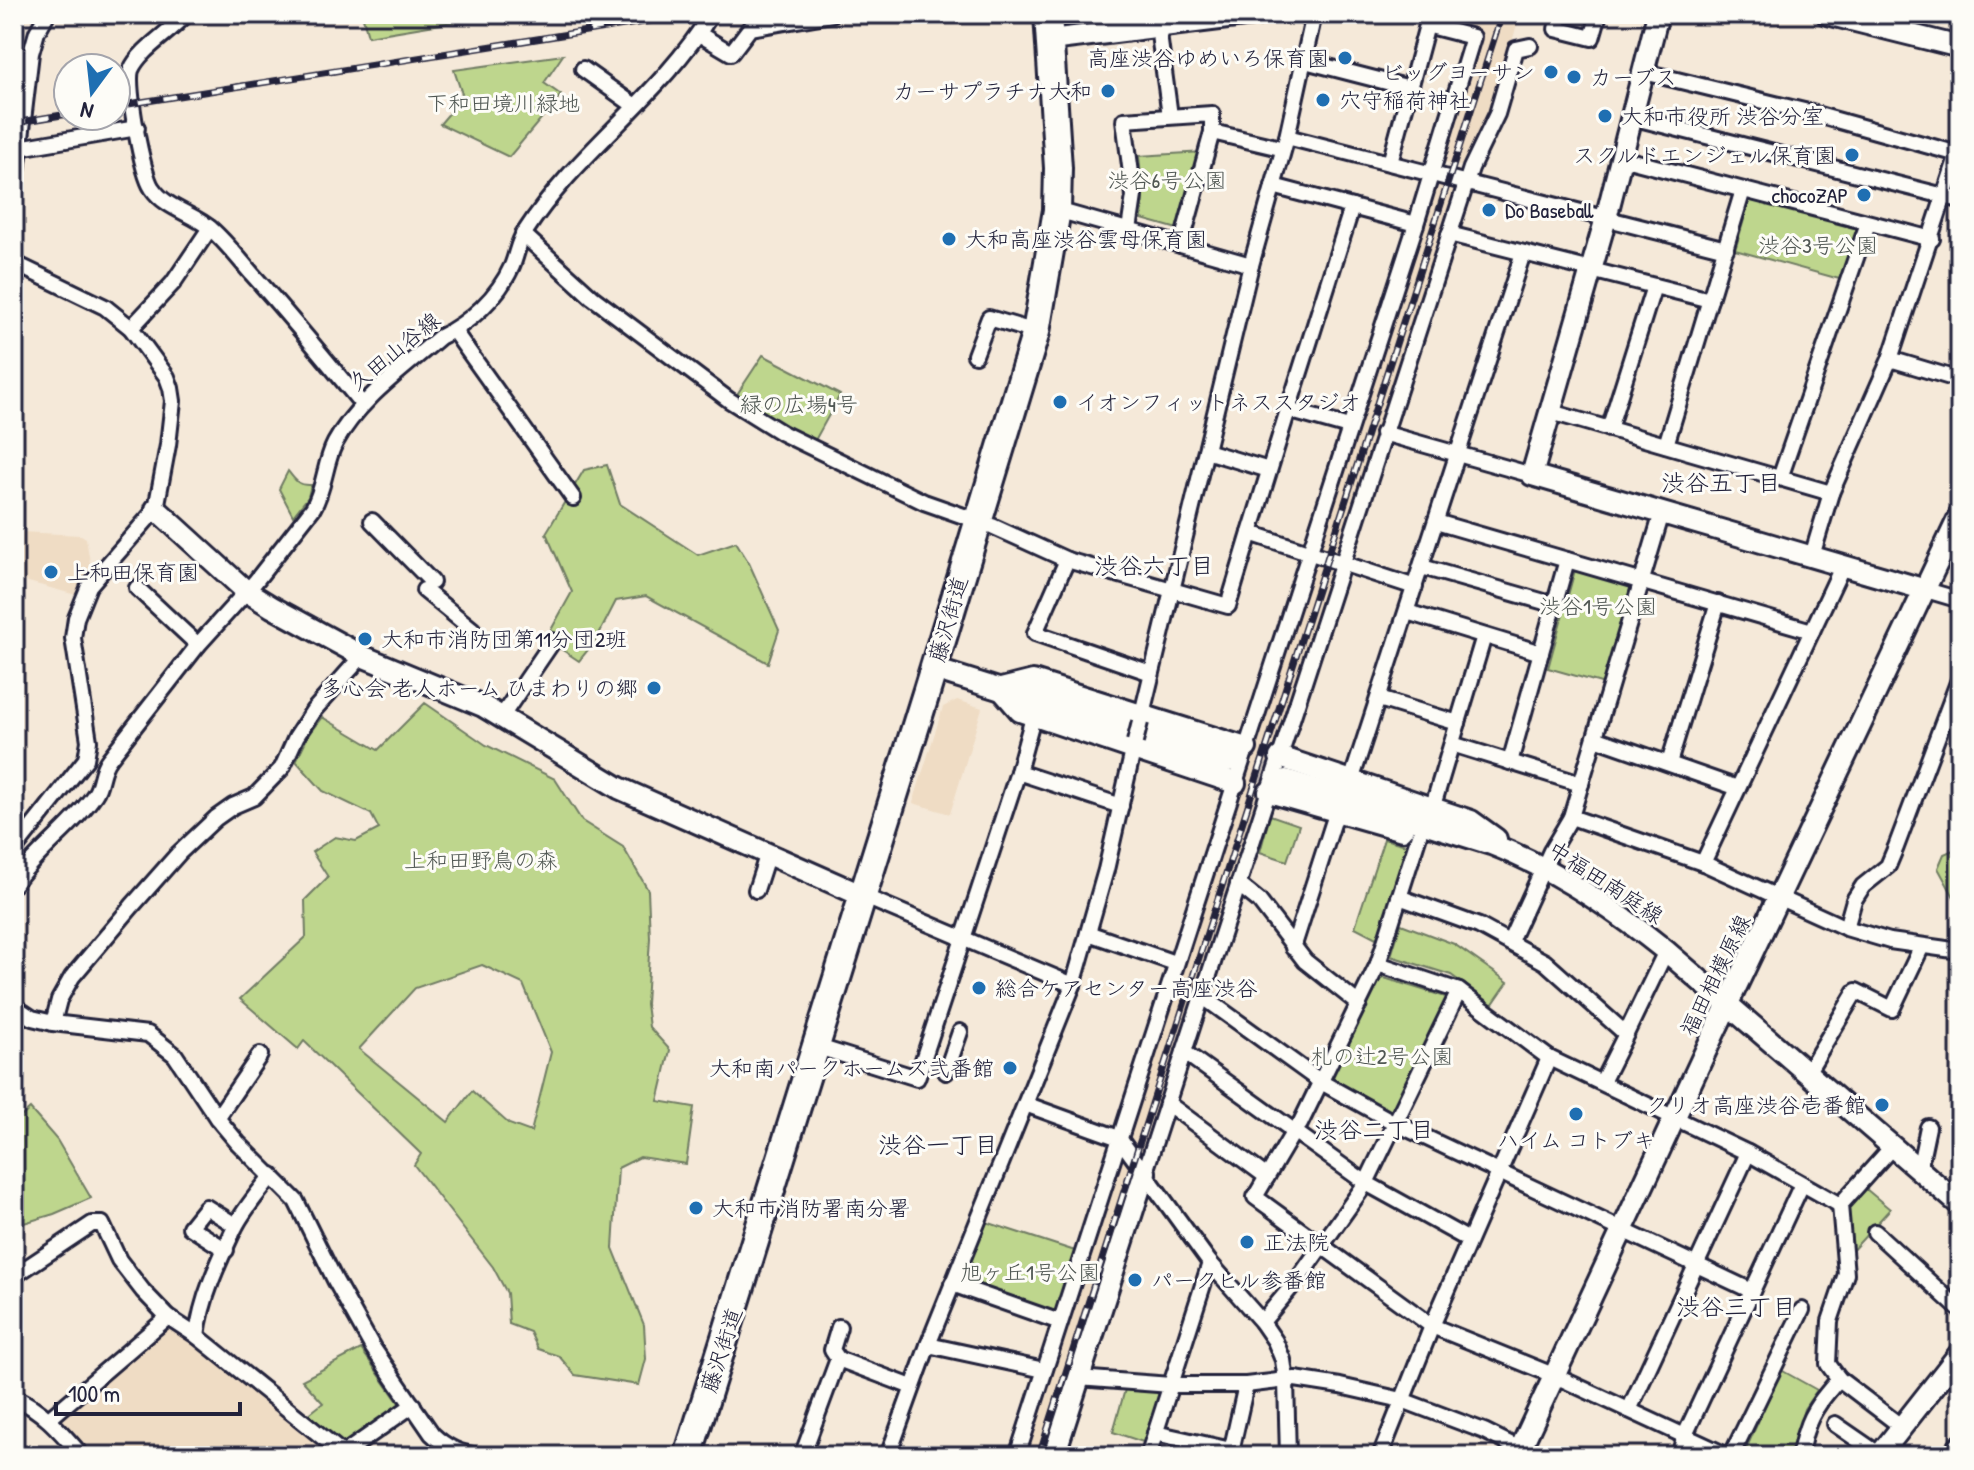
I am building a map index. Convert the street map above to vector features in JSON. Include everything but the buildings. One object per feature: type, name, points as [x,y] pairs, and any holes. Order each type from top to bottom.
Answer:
[{"type":"highway","name":"藤沢街道","points":[[688,1456],[1036,332],[1057,210],[1058,168],[1049,27]]},
{"type":"street","points":[[14,197],[31,53],[37,32],[47,14]]},
{"type":"street","points":[[186,14],[138,59],[130,72],[129,87],[149,184],[159,198],[210,228],[300,327],[362,404]]},
{"type":"street","points":[[699,34],[731,53],[750,28],[832,14]]},
{"type":"street","points":[[1049,27],[1158,27],[1260,14]]},
{"type":"street","points":[[888,1456],[928,1345],[1073,985],[1106,870],[1151,673],[1273,186],[1281,142],[1305,61],[1314,14]]},
{"type":"street","points":[[1560,14],[1556,29],[1592,38],[1599,14]]},
{"type":"street","points":[[1532,475],[1606,218],[1658,14]]},
{"type":"street","points":[[1827,14],[1960,47]]},
{"type":"street","name":"久田山谷線","points":[[14,884],[28,862],[70,823],[97,791],[104,766],[198,645],[313,508],[321,496],[323,476],[333,447],[362,404],[440,337],[454,331],[498,291],[512,266],[523,234],[561,186],[667,75],[710,16]]},
{"type":"street","points":[[1017,1456],[1416,224],[1473,37],[1430,26],[1390,163]]},
{"type":"street","points":[[1158,27],[1170,116]]},
{"type":"street","points":[[1054,1456],[1466,183],[1497,114],[1516,49],[1530,46]]},
{"type":"street","points":[[1305,61],[1410,88]]},
{"type":"street","points":[[583,69],[635,106]]},
{"type":"street","points":[[1644,72],[1804,111],[1958,154],[1953,198],[1932,239],[1890,359],[1831,493],[1812,556]]},
{"type":"street","points":[[1129,230],[1134,196],[1124,120],[1212,114],[1212,132],[1181,245]]},
{"type":"street","points":[[1639,119],[1953,198]]},
{"type":"street","points":[[19,148],[137,128]]},
{"type":"street","points":[[1212,132],[1390,163],[1726,249]]},
{"type":"street","points":[[1621,158],[1932,239]]},
{"type":"street","points":[[1273,186],[1416,224]]},
{"type":"street","points":[[1666,445],[1743,190]]},
{"type":"street","points":[[523,234],[592,297],[782,433],[895,489],[1067,560],[1228,606],[1352,207]]},
{"type":"street","points":[[1057,210],[1251,265]]},
{"type":"street","points":[[1780,478],[1868,223]]},
{"type":"street","points":[[131,328],[173,283],[210,228]]},
{"type":"street","points":[[1449,234],[1710,300]]},
{"type":"street","points":[[1351,781],[1523,253]]},
{"type":"street","points":[[14,263],[105,307],[131,328],[167,377],[173,401],[156,509],[99,574],[82,599],[73,638],[88,750],[82,766],[14,850]]},
{"type":"street","points":[[1609,429],[1654,286]]},
{"type":"street","points":[[975,355],[989,318],[1036,332]]},
{"type":"street","points":[[454,331],[573,498]]},
{"type":"street","points":[[1890,359],[1960,380]]},
{"type":"street","points":[[1288,410],[1349,427]]},
{"type":"street","points":[[1551,412],[1831,493]]},
{"type":"street","points":[[1383,433],[1960,600]]},
{"type":"street","points":[[1206,451],[1269,470]]},
{"type":"street","points":[[156,509],[246,591],[362,656],[444,688],[502,716],[619,788],[767,856],[1073,985]]},
{"type":"street","points":[[1510,941],[1571,817],[1662,513]]},
{"type":"street","name":"福田相模原線","points":[[1523,1454],[1553,1375],[1960,515]]},
{"type":"street","points":[[372,521],[428,586],[473,630]]},
{"type":"street","points":[[1436,522],[1812,631]]},
{"type":"street","points":[[1250,533],[1415,587]]},
{"type":"street","points":[[1067,560],[1035,633],[1151,673]]},
{"type":"street","points":[[1510,762],[1567,560]]},
{"type":"street","points":[[1703,863],[1843,565]]},
{"type":"street","points":[[1422,567],[1555,605]]},
{"type":"street","points":[[137,588],[198,645]]},
{"type":"street","points":[[1669,763],[1718,603]]},
{"type":"street","points":[[1407,612],[1541,653]]},
{"type":"street","points":[[1432,809],[1484,636]]},
{"type":"street","points":[[502,716],[553,641]]},
{"type":"street","points":[[53,1023],[59,1000],[72,977],[179,853],[216,818],[254,797],[282,768],[296,737],[313,711],[362,656]]},
{"type":"street","points":[[934,669],[1229,761]]},
{"type":"street","points":[[1846,928],[1854,900],[1863,886],[1888,866],[1960,677]]},
{"type":"street","points":[[1001,689],[1033,681],[1141,719],[1246,748]]},
{"type":"street","points":[[1001,689],[1020,711],[1135,745],[1235,783]]},
{"type":"street","points":[[1379,699],[1458,723]]},
{"type":"street","points":[[815,1046],[917,1078],[1032,721]]},
{"type":"street","points":[[1595,738],[1738,788]]},
{"type":"street","points":[[1452,744],[1581,784]]},
{"type":"street","points":[[1280,757],[1471,821],[1518,855]]},
{"type":"street","points":[[1018,772],[1121,806]]},
{"type":"street","name":"中福田南庭線","points":[[1286,780],[1518,855],[1628,921],[1960,1205]]},
{"type":"street","points":[[1269,792],[1469,851],[1518,855]]},
{"type":"street","points":[[1293,948],[1337,811]]},
{"type":"street","points":[[1571,817],[1703,863],[1846,928],[1890,941],[1960,951]]},
{"type":"street","points":[[1419,835],[1378,964],[1300,1124],[1255,1197],[1432,1326],[1553,1375],[1730,1456],[1802,1310]]},
{"type":"street","points":[[756,890],[767,856]]},
{"type":"street","points":[[1238,884],[1259,901],[1305,961],[1359,1004]]},
{"type":"street","points":[[1399,897],[1479,926],[1545,962],[1626,1034]]},
{"type":"street","points":[[1088,933],[1175,963]]},
{"type":"street","points":[[1807,1073],[1856,991],[1892,1009],[1922,946]]},
{"type":"street","points":[[1602,1082],[1666,951]]},
{"type":"street","points":[[1378,964],[1459,991],[1549,1058],[1748,1153],[1840,1205]]},
{"type":"street","points":[[1262,1322],[1366,1183],[1459,991]]},
{"type":"street","points":[[1202,996],[1321,1082],[1395,1123],[1752,1291]]},
{"type":"street","points":[[15,1010],[53,1023],[148,1034],[180,1062],[217,1118],[296,1201],[373,1348],[432,1434],[455,1453],[481,1456]]},
{"type":"street","points":[[946,1072],[960,1032]]},
{"type":"street","points":[[928,1044],[953,1051]]},
{"type":"street","points":[[1184,1052],[1366,1183],[1469,1240]]},
{"type":"street","points":[[217,1118],[260,1055]]},
{"type":"street","points":[[1380,1456],[1432,1326],[1549,1058]]},
{"type":"street","points":[[1167,1103],[1267,1177]]},
{"type":"street","points":[[1025,1104],[1119,1138],[1210,1263],[1262,1322],[1283,1360],[1288,1456]]},
{"type":"street","points":[[1919,1170],[1928,1127]]},
{"type":"street","points":[[1892,1147],[1840,1205],[1846,1274],[1830,1321],[1828,1364],[1839,1379],[1902,1427]]},
{"type":"street","points":[[1629,1410],[1748,1153]]},
{"type":"street","points":[[197,1336],[207,1292],[235,1225],[272,1175]]},
{"type":"street","points":[[1679,1456],[1685,1435],[1802,1184]]},
{"type":"street","points":[[226,1250],[190,1227],[206,1207],[235,1225]]},
{"type":"street","points":[[14,1276],[92,1224],[102,1224],[119,1260],[168,1317],[197,1336],[344,1455],[413,1405]]},
{"type":"street","points":[[1875,1232],[1960,1310]]},
{"type":"street","points":[[1148,1456],[1210,1263]]},
{"type":"street","points":[[952,1284],[1060,1322]]},
{"type":"street","points":[[49,1419],[168,1317]]},
{"type":"street","points":[[839,1327],[832,1350],[838,1359],[912,1387]]},
{"type":"street","points":[[928,1345],[1044,1370]]},
{"type":"street","points":[[1835,1424],[1885,1454],[1902,1427],[1960,1353]]},
{"type":"street","points":[[802,1456],[838,1359]]},
{"type":"street","points":[[1078,1378],[1171,1385],[1246,1385],[1286,1381],[1340,1386],[1402,1400],[1484,1431],[1523,1454]]},
{"type":"street","points":[[1798,1456],[1805,1432],[1822,1396],[1839,1379]]},
{"type":"street","points":[[1155,1433],[1230,1453],[1246,1385]]},
{"type":"street","points":[[14,1397],[49,1419],[82,1456]]},
{"type":"street","points":[[1948,1456],[1960,1442]]},
{"type":"shaded area","points":[[1452,14],[1532,14],[1531,19],[1519,17],[1493,110],[1467,168],[1442,162],[1471,19]]},
{"type":"shaded area","points":[[1432,182],[1457,189],[1340,553],[1334,555],[1316,546]]},
{"type":"shaded area","points":[[21,532],[81,535],[86,538],[91,568],[76,595],[14,578],[14,560]]},
{"type":"shaded area","points":[[1316,561],[1332,566],[1334,570],[1144,1160],[1126,1137],[1311,563]]},
{"type":"shaded area","points":[[957,700],[982,708],[950,814],[913,803],[943,707]]},
{"type":"shaded area","points":[[1122,1150],[1140,1173],[1049,1456],[1023,1456]]},
{"type":"shaded area","points":[[168,1319],[333,1456],[83,1456],[51,1419]]},
{"type":"green space","name":"下和田境川緑地","points":[[362,14],[501,14],[368,36]]},
{"type":"green space","name":"下和田境川緑地","points":[[563,55],[544,83],[561,95],[509,157],[440,124],[463,97],[454,70]]},
{"type":"green space","name":"渋谷6号公園","points":[[1203,152],[1181,230],[1142,219],[1139,156]]},
{"type":"green space","name":"渋谷3号公園","points":[[1750,199],[1859,228],[1843,280],[1735,250]]},
{"type":"green space","name":"緑の広場4号","points":[[763,355],[840,395],[813,444],[734,399]]},
{"type":"green space","points":[[607,465],[620,504],[698,555],[736,542],[749,563],[779,630],[768,663],[646,596],[616,601],[596,640],[579,661],[546,639],[572,592],[546,533],[584,470]]},
{"type":"green space","points":[[288,471],[295,480],[311,485],[308,497],[293,516],[279,489]]},
{"type":"green space","name":"渋谷1号公園","points":[[1580,568],[1634,584],[1608,685],[1548,668],[1575,570]]},
{"type":"green space","name":"上和田野鳥の森","points":[[425,703],[486,745],[555,779],[582,821],[623,847],[648,890],[650,938],[646,1004],[649,1027],[670,1050],[658,1101],[694,1107],[686,1164],[640,1157],[618,1168],[613,1248],[644,1325],[646,1359],[639,1385],[575,1375],[559,1356],[538,1349],[530,1332],[509,1324],[507,1293],[493,1267],[414,1165],[421,1154],[304,1041],[298,1049],[240,999],[306,937],[305,900],[328,877],[312,852],[335,837],[356,841],[379,829],[371,814],[323,791],[296,761],[309,734],[322,717],[378,750]],"holes":[[[482,965],[523,984],[551,1052],[531,1132],[509,1124],[472,1091],[448,1122],[359,1049],[415,988]]]},
{"type":"green space","points":[[1270,815],[1299,825],[1287,861],[1260,852]]},
{"type":"green space","points":[[1384,839],[1410,846],[1382,941],[1355,927]]},
{"type":"green space","points":[[1960,847],[1960,908],[1938,868],[1944,854]]},
{"type":"green space","points":[[1401,924],[1454,944],[1508,982],[1492,1005],[1451,975],[1391,956]]},
{"type":"green space","name":"札の辻2号公園","points":[[1381,977],[1449,998],[1395,1113],[1329,1081]]},
{"type":"green space","points":[[30,1109],[57,1140],[91,1198],[14,1226],[14,1123]]},
{"type":"green space","points":[[1866,1189],[1890,1209],[1851,1252],[1845,1211]]},
{"type":"green space","name":"旭ヶ丘1号公園","points":[[983,1221],[1078,1252],[1057,1312],[1052,1315],[962,1284],[960,1279]]},
{"type":"green space","points":[[361,1349],[401,1406],[339,1449],[304,1418],[323,1403],[302,1380]]},
{"type":"green space","points":[[1781,1370],[1817,1390],[1804,1409],[1793,1448],[1788,1456],[1743,1456]]},
{"type":"green space","points":[[1126,1386],[1155,1388],[1161,1399],[1146,1443],[1113,1432]]},
{"type":"tunnel","points":[[1229,761],[1286,780]]},
{"type":"railway","points":[[132,103],[693,14]]},
{"type":"railway","points":[[1039,1456],[1502,14]]},
{"type":"railway","points":[[14,123],[52,117]]},
{"type":"place","name":"高座渋谷ゆめいろ保育園","points":[[1345,58]]},
{"type":"place","name":"ビッグヨーサン","points":[[1551,72]]},
{"type":"place","name":"カーブス","points":[[1574,77]]},
{"type":"place","name":"カーサプラチナ大和","points":[[1108,91]]},
{"type":"place","name":"穴守稲荷神社","points":[[1323,100]]},
{"type":"place","name":"大和市役所 渋谷分室","points":[[1605,116]]},
{"type":"place","name":"スクルドエンジェル保育園","points":[[1852,155]]},
{"type":"place","name":"chocoZAP","points":[[1864,195]]},
{"type":"place","name":"Do Baseball","points":[[1489,210]]},
{"type":"place","name":"大和高座渋谷雲母保育園","points":[[949,239]]},
{"type":"place","name":"イオンフィットネススタジオ","points":[[1060,402]]},
{"type":"place","name":"上和田保育園","points":[[51,572]]},
{"type":"place","name":"大和市消防団第11分団2班","points":[[365,639]]},
{"type":"place","name":"多心会 老人ホーム ひまわりの郷","points":[[654,688]]},
{"type":"place","name":"総合ケアセンター高座渋谷","points":[[979,988]]},
{"type":"place","name":"大和南パークホームズ弐番館","points":[[1010,1068]]},
{"type":"place","name":"クリオ高座渋谷壱番館","points":[[1882,1105]]},
{"type":"place","name":"ハイム コトブキ","points":[[1576,1114]]},
{"type":"place","name":"大和市消防署南分署","points":[[696,1208]]},
{"type":"place","name":"正法院","points":[[1247,1242]]},
{"type":"place","name":"パークヒル参番館","points":[[1135,1280]]},
{"type":"district","name":"渋谷五丁目","points":[[1721,483]]},
{"type":"district","name":"渋谷六丁目","points":[[1154,566]]},
{"type":"district","name":"渋谷二丁目","points":[[1374,1130]]},
{"type":"district","name":"渋谷一丁目","points":[[938,1145]]},
{"type":"district","name":"渋谷三丁目","points":[[1736,1307]]}]
